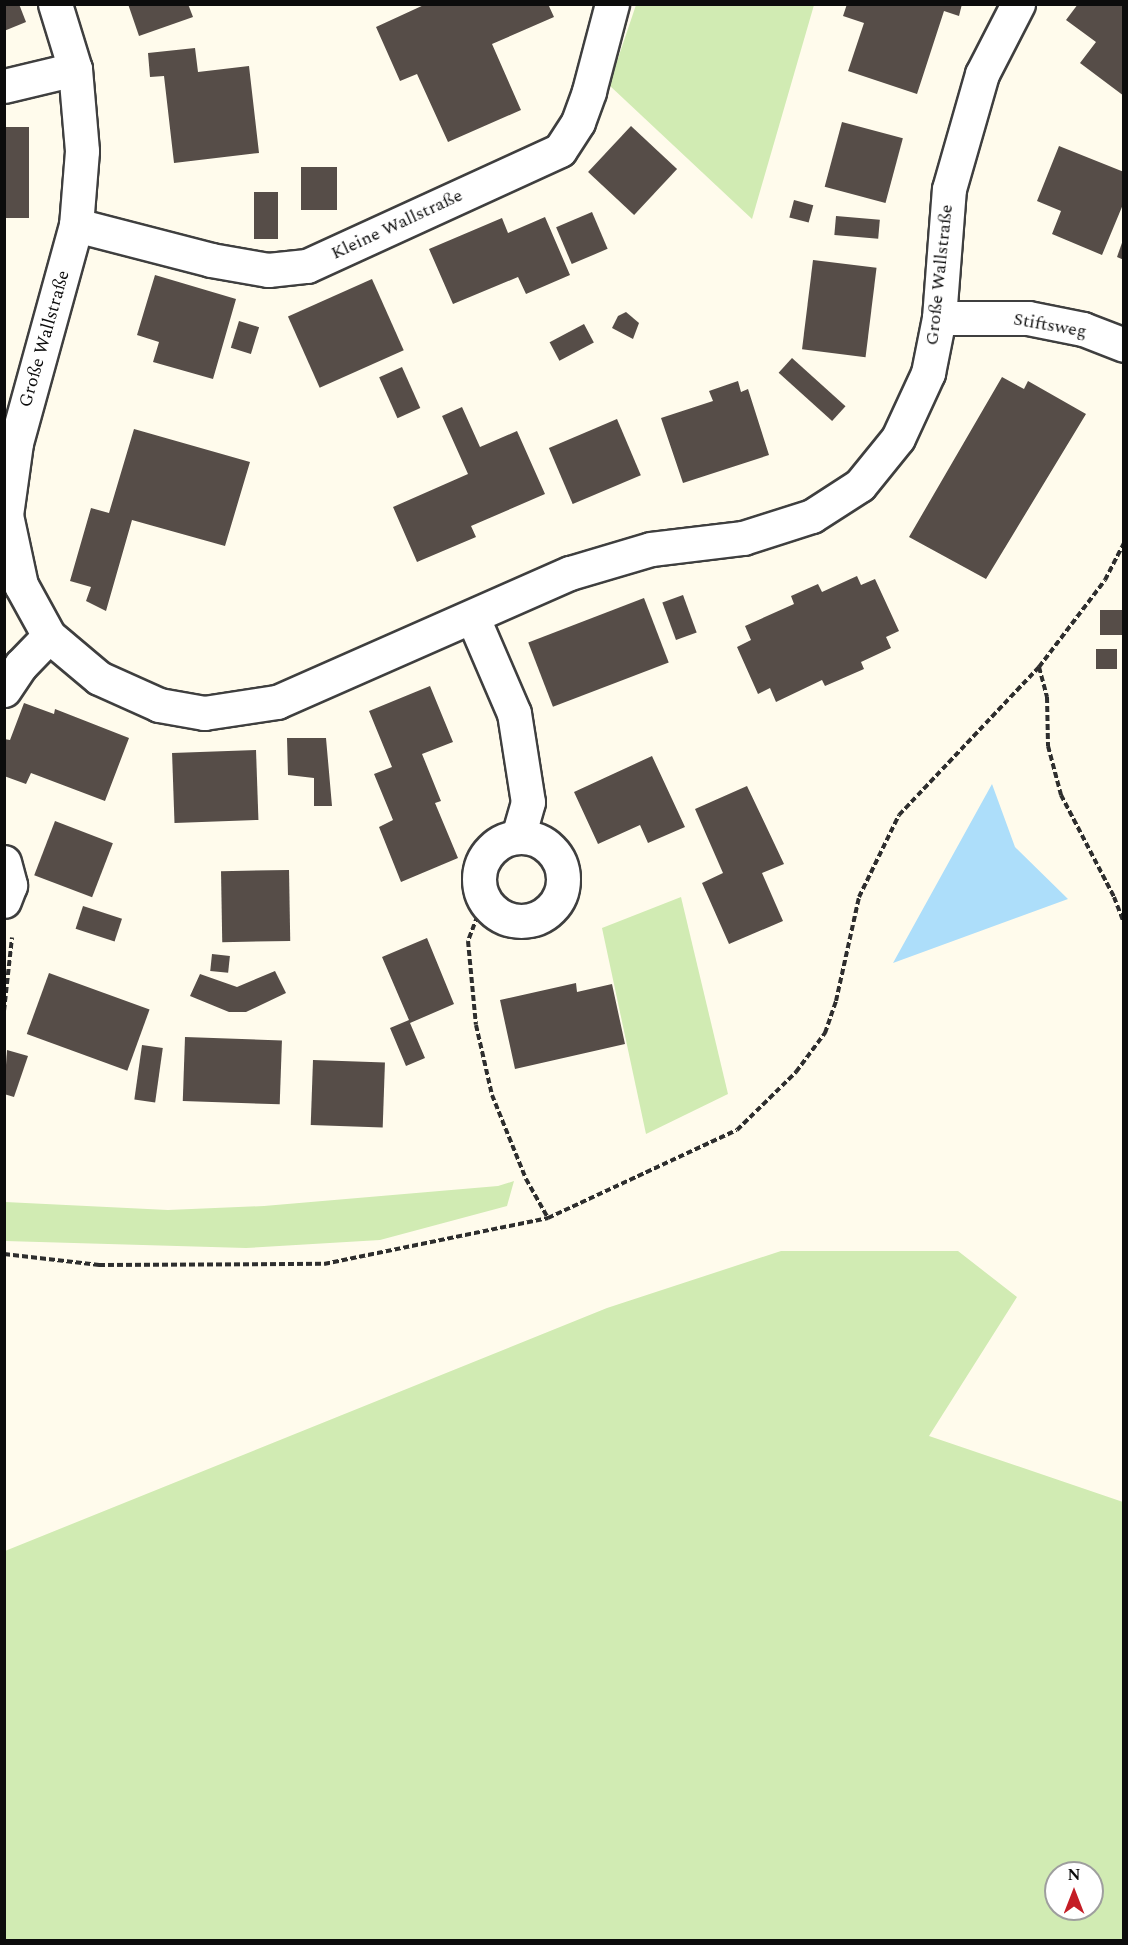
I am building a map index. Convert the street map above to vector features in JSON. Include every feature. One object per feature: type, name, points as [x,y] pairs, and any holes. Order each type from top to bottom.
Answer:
[{"type":"street","name":"Große Wallstraße","points":[[55,4],[75,69],[82,151],[76,225],[16,443],[6,515],[21,585],[49,636],[99,678],[159,705],[204,713],[277,702],[473,618],[570,573],[651,549],[743,538],[812,516],[860,485],[898,438],[928,373],[939,318],[949,189],[982,74],[1018,4]]},
{"type":"street","name":"Kleine Wallstraße","points":[[76,225],[211,260],[268,270],[307,266],[560,150],[578,122],[586,101],[612,4]]},
{"type":"street","points":[[4,86],[75,69]]},
{"type":"street","name":"Stiftsweg","points":[[939,318],[1028,318],[1083,329],[1124,345]]},
{"type":"street","points":[[473,618],[514,713],[528,802],[518,837]]},
{"type":"street","points":[[4,690],[21,665],[49,636]]},
{"type":"street","points":[[518,837],[544,843],[555,853],[564,878],[555,905],[544,914],[518,921],[492,910],[479,886],[484,858],[504,839],[518,837]]},
{"type":"street","points":[[4,862],[10,885],[5,900]]},
{"type":"path","points":[[4,1254],[99,1265],[324,1264],[548,1218],[737,1130],[796,1072],[825,1033],[836,1001],[859,897],[899,815],[1039,667],[1105,580],[1124,543]]},
{"type":"path","points":[[1039,667],[1047,697],[1048,746],[1061,795],[1114,897],[1124,923]]},
{"type":"path","points":[[484,899],[468,940],[476,1025],[492,1095],[526,1179],[548,1218]]},
{"type":"path","points":[[4,1011],[12,963],[12,915],[5,900]]},
{"type":"green space","points":[[636,5],[814,5],[752,219],[609,85]]},
{"type":"green space","points":[[681,897],[728,1094],[646,1134],[602,928]]},
{"type":"green space","points":[[514,1181],[507,1206],[380,1240],[246,1248],[5,1241],[5,1202],[168,1210],[264,1206],[498,1186]]},
{"type":"green space","points":[[781,1251],[958,1251],[1017,1297],[929,1436],[1123,1502],[1123,1940],[5,1940],[5,1551],[607,1308]]},
{"type":"water","points":[[992,784],[1015,847],[1068,899],[893,963]]},
{"type":"building","points":[[4,4],[19,4],[26,22],[4,31]]},
{"type":"building","points":[[128,4],[188,4],[193,17],[139,36]]},
{"type":"building","points":[[426,4],[548,4],[554,17],[492,44],[521,110],[448,142],[417,74],[400,81],[376,27]]},
{"type":"building","points":[[847,4],[962,4],[959,16],[944,11],[917,94],[848,71],[864,23],[843,16]]},
{"type":"building","points":[[1078,4],[1124,4],[1124,96],[1080,63],[1096,42],[1066,20]]},
{"type":"building","points":[[195,48],[198,72],[249,66],[259,153],[174,163],[164,76],[150,77],[148,53]]},
{"type":"building","points":[[842,122],[903,138],[886,203],[825,187]]},
{"type":"building","points":[[631,126],[677,169],[634,215],[588,172]]},
{"type":"building","points":[[4,127],[29,127],[29,218],[4,218]]},
{"type":"building","points":[[1059,146],[1124,172],[1124,202],[1102,255],[1052,234],[1061,211],[1037,201]]},
{"type":"building","points":[[301,167],[337,167],[337,210],[301,210]]},
{"type":"building","points":[[254,192],[278,192],[278,239],[254,239]]},
{"type":"building","points":[[794,200],[813,205],[809,223],[789,217]]},
{"type":"building","points":[[592,212],[608,249],[572,264],[556,227]]},
{"type":"building","points":[[836,216],[880,220],[878,239],[834,235]]},
{"type":"building","points":[[545,217],[570,275],[526,294],[518,277],[453,304],[429,249],[502,218],[508,233]]},
{"type":"building","points":[[1124,240],[1124,260],[1117,257]]},
{"type":"building","points":[[813,260],[877,268],[866,357],[802,349]]},
{"type":"building","points":[[155,275],[236,299],[213,379],[153,362],[159,342],[137,335]]},
{"type":"building","points":[[372,279],[404,350],[320,388],[288,316]]},
{"type":"building","points":[[626,312],[639,323],[633,339],[612,328],[618,316]]},
{"type":"building","points":[[239,321],[259,327],[251,354],[231,348]]},
{"type":"building","points":[[584,324],[594,343],[559,361],[550,342]]},
{"type":"building","points":[[792,358],[846,406],[832,421],[779,373]]},
{"type":"building","points":[[402,367],[420,408],[397,418],[379,377]]},
{"type":"building","points":[[1002,377],[1024,389],[1028,381],[1086,414],[986,579],[909,537]]},
{"type":"building","points":[[738,381],[741,392],[748,389],[769,455],[683,483],[661,418],[713,401],[709,391]]},
{"type":"building","points":[[462,407],[480,447],[517,431],[545,494],[471,526],[476,537],[417,562],[393,507],[468,474],[442,416]]},
{"type":"building","points":[[617,419],[641,475],[573,504],[549,448]]},
{"type":"building","points":[[134,429],[250,462],[225,546],[132,520],[106,611],[86,601],[91,587],[70,581],[91,508],[109,513]]},
{"type":"building","points":[[857,576],[861,585],[875,579],[899,631],[886,637],[891,648],[861,662],[864,669],[825,686],[822,680],[776,702],[770,688],[758,694],[737,647],[751,640],[745,626],[794,604],[791,596],[818,584],[822,592]]},
{"type":"building","points":[[683,595],[697,633],[676,640],[662,603]]},
{"type":"building","points":[[644,598],[669,662],[553,707],[528,642]]},
{"type":"building","points":[[1100,610],[1124,610],[1124,635],[1100,635]]},
{"type":"building","points":[[1096,649],[1117,649],[1117,669],[1096,669]]},
{"type":"building","points":[[430,686],[453,742],[422,754],[441,801],[435,803],[458,858],[401,882],[379,827],[393,820],[374,774],[392,767],[369,711]]},
{"type":"building","points":[[24,703],[54,714],[55,709],[129,738],[105,801],[31,773],[26,784],[4,776],[4,739],[10,740]]},
{"type":"building","points":[[287,738],[326,738],[332,806],[314,806],[314,778],[288,775]]},
{"type":"building","points":[[256,750],[258,820],[174,823],[172,753]]},
{"type":"building","points":[[652,756],[685,827],[648,843],[640,825],[598,844],[574,792]]},
{"type":"building","points":[[747,786],[784,864],[762,873],[783,921],[729,944],[702,883],[723,873],[695,809]]},
{"type":"building","points":[[55,821],[113,843],[92,897],[34,875]]},
{"type":"building","points":[[289,870],[290,941],[222,942],[221,871]]},
{"type":"building","points":[[83,906],[122,919],[115,941],[76,929]]},
{"type":"building","points":[[427,938],[454,1004],[410,1023],[425,1058],[406,1066],[390,1028],[409,1020],[382,957]]},
{"type":"building","points":[[212,954],[230,956],[228,973],[210,971]]},
{"type":"building","points":[[275,971],[286,993],[246,1012],[229,1012],[190,996],[200,974],[237,987]]},
{"type":"building","points":[[49,973],[150,1010],[127,1071],[27,1034]]},
{"type":"building","points":[[576,983],[577,992],[612,984],[625,1044],[515,1069],[500,1000]]},
{"type":"building","points":[[185,1037],[282,1040],[280,1104],[183,1101]]},
{"type":"building","points":[[142,1045],[163,1048],[155,1102],[134,1099]]},
{"type":"building","points":[[7,1050],[28,1056],[14,1097],[4,1094]]},
{"type":"building","points":[[313,1060],[385,1063],[383,1127],[311,1125]]}]
